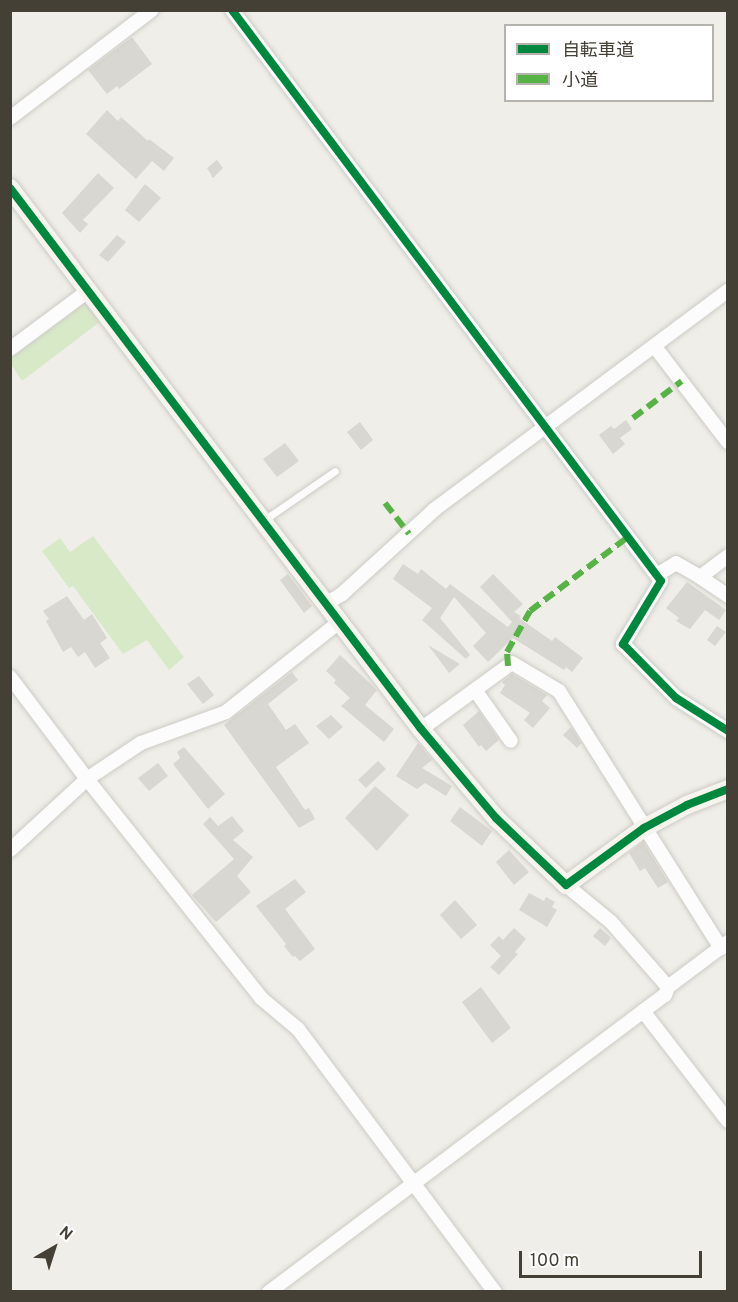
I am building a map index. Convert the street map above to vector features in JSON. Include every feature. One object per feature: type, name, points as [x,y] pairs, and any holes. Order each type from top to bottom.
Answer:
[{"type":"street","points":[[10,118],[152,10]]},
{"type":"street","points":[[232,10],[661,581],[623,644],[676,698],[728,731]]},
{"type":"street","points":[[10,188],[421,729],[496,818],[566,885],[611,922],[668,987]]},
{"type":"street","points":[[10,349],[88,291]]},
{"type":"street","points":[[325,604],[342,594],[435,509],[547,428],[728,291]]},
{"type":"street","points":[[655,347],[728,442]]},
{"type":"street","points":[[699,578],[728,556]]},
{"type":"street","points":[[657,575],[676,563],[728,596]]},
{"type":"street","points":[[10,850],[87,779],[141,743],[226,712],[339,622]]},
{"type":"street","points":[[269,1292],[665,995],[668,987],[724,945],[644,828],[559,691],[512,663],[421,729]]},
{"type":"street","points":[[10,677],[87,779],[261,998],[298,1029],[495,1292]]},
{"type":"street","points":[[475,690],[512,741]]},
{"type":"street","points":[[566,885],[644,828],[687,805],[728,789]]},
{"type":"street","points":[[644,1011],[728,1120]]},
{"type":"lane","points":[[262,521],[335,471]]},
{"type":"green space","points":[[83,304],[87,304],[101,321],[22,381],[10,359]]},
{"type":"green space","points":[[93,536],[184,657],[169,670],[147,640],[123,654],[73,586],[69,588],[42,551],[60,538],[70,552]]},
{"type":"building","points":[[132,37],[152,64],[119,89],[117,86],[107,94],[88,70]]},
{"type":"building","points":[[107,110],[118,121],[121,117],[148,141],[149,139],[174,158],[164,171],[152,161],[136,179],[86,134]]},
{"type":"building","points":[[217,160],[223,168],[213,178],[207,168]]},
{"type":"building","points":[[98,173],[114,188],[83,220],[88,224],[80,233],[62,213]]},
{"type":"building","points":[[145,184],[161,198],[139,222],[125,210]]},
{"type":"building","points":[[117,235],[126,242],[108,262],[99,255]]},
{"type":"building","points":[[626,420],[632,429],[620,438],[625,444],[613,454],[599,435],[611,426],[614,429]]},
{"type":"building","points":[[360,422],[373,440],[361,450],[347,432]]},
{"type":"building","points":[[285,443],[299,461],[277,477],[263,459]]},
{"type":"building","points":[[403,564],[418,574],[421,569],[446,589],[450,584],[508,627],[512,622],[480,587],[493,574],[523,604],[514,612],[521,616],[519,618],[552,641],[555,637],[583,658],[572,672],[566,667],[564,670],[513,638],[488,662],[473,646],[486,633],[454,597],[440,618],[470,655],[466,659],[422,620],[432,608],[393,579]]},
{"type":"building","points":[[288,574],[312,606],[304,613],[280,580]]},
{"type":"building","points":[[687,582],[726,610],[719,620],[705,610],[690,629],[676,621],[679,618],[666,608]]},
{"type":"building","points":[[67,596],[84,620],[92,614],[107,638],[100,643],[110,658],[95,668],[85,652],[78,657],[71,647],[63,652],[46,621],[49,619],[43,611]]},
{"type":"building","points":[[717,626],[726,632],[715,646],[707,640]]},
{"type":"building","points":[[428,645],[460,664],[449,673]]},
{"type":"building","points":[[340,655],[377,690],[365,705],[394,729],[384,742],[341,706],[350,698],[334,683],[336,680],[326,671]]},
{"type":"building","points":[[292,672],[298,680],[268,704],[286,730],[295,724],[309,743],[276,767],[305,810],[309,808],[315,819],[299,828],[224,725]]},
{"type":"building","points":[[512,674],[547,695],[542,701],[550,708],[533,728],[524,720],[530,713],[500,693],[505,685],[502,682]]},
{"type":"building","points":[[199,676],[214,695],[203,704],[187,684]]},
{"type":"building","points":[[479,711],[499,740],[486,751],[481,745],[479,747],[463,725]]},
{"type":"building","points":[[331,715],[343,727],[329,739],[316,726]]},
{"type":"building","points":[[571,727],[581,743],[577,748],[563,735]]},
{"type":"building","points":[[418,743],[432,760],[422,768],[452,786],[446,796],[425,783],[417,789],[396,776]]},
{"type":"building","points":[[184,747],[225,794],[208,809],[173,764],[180,758],[177,752]]},
{"type":"building","points":[[378,761],[386,769],[366,788],[358,780]]},
{"type":"building","points":[[158,763],[168,776],[149,791],[138,778]]},
{"type":"building","points":[[375,786],[409,815],[377,851],[345,818]]},
{"type":"building","points":[[460,807],[492,831],[482,846],[450,821]]},
{"type":"building","points":[[232,816],[244,831],[233,840],[253,857],[237,876],[251,892],[216,922],[192,895],[234,859],[203,824],[210,817],[218,826]]},
{"type":"building","points":[[643,842],[668,882],[658,888],[645,868],[640,871],[629,853]]},
{"type":"building","points":[[509,850],[529,872],[514,885],[496,862]]},
{"type":"building","points":[[295,879],[306,892],[285,909],[315,949],[300,961],[295,956],[293,957],[284,946],[286,944],[256,906]]},
{"type":"building","points":[[529,893],[544,901],[546,897],[555,902],[552,907],[557,910],[547,927],[519,910]]},
{"type":"building","points":[[455,900],[477,925],[461,939],[440,915]]},
{"type":"building","points":[[514,928],[526,939],[515,952],[518,954],[499,975],[490,967],[501,956],[490,945],[499,936],[503,940]]},
{"type":"building","points":[[600,928],[611,938],[605,946],[593,936]]},
{"type":"building","points":[[481,987],[511,1028],[492,1043],[462,1002]]},
{"type":"marked path","points":[[633,418],[682,381]]},
{"type":"marked path","points":[[385,503],[409,534]]},
{"type":"marked path","points":[[508,666],[507,652],[530,611],[628,537]]},
{"type":"cycle path","points":[[232,10],[661,581],[623,644],[676,698],[728,731]]},
{"type":"cycle path","points":[[10,188],[421,729],[496,818],[566,885],[644,828],[687,805],[728,789]]}]
